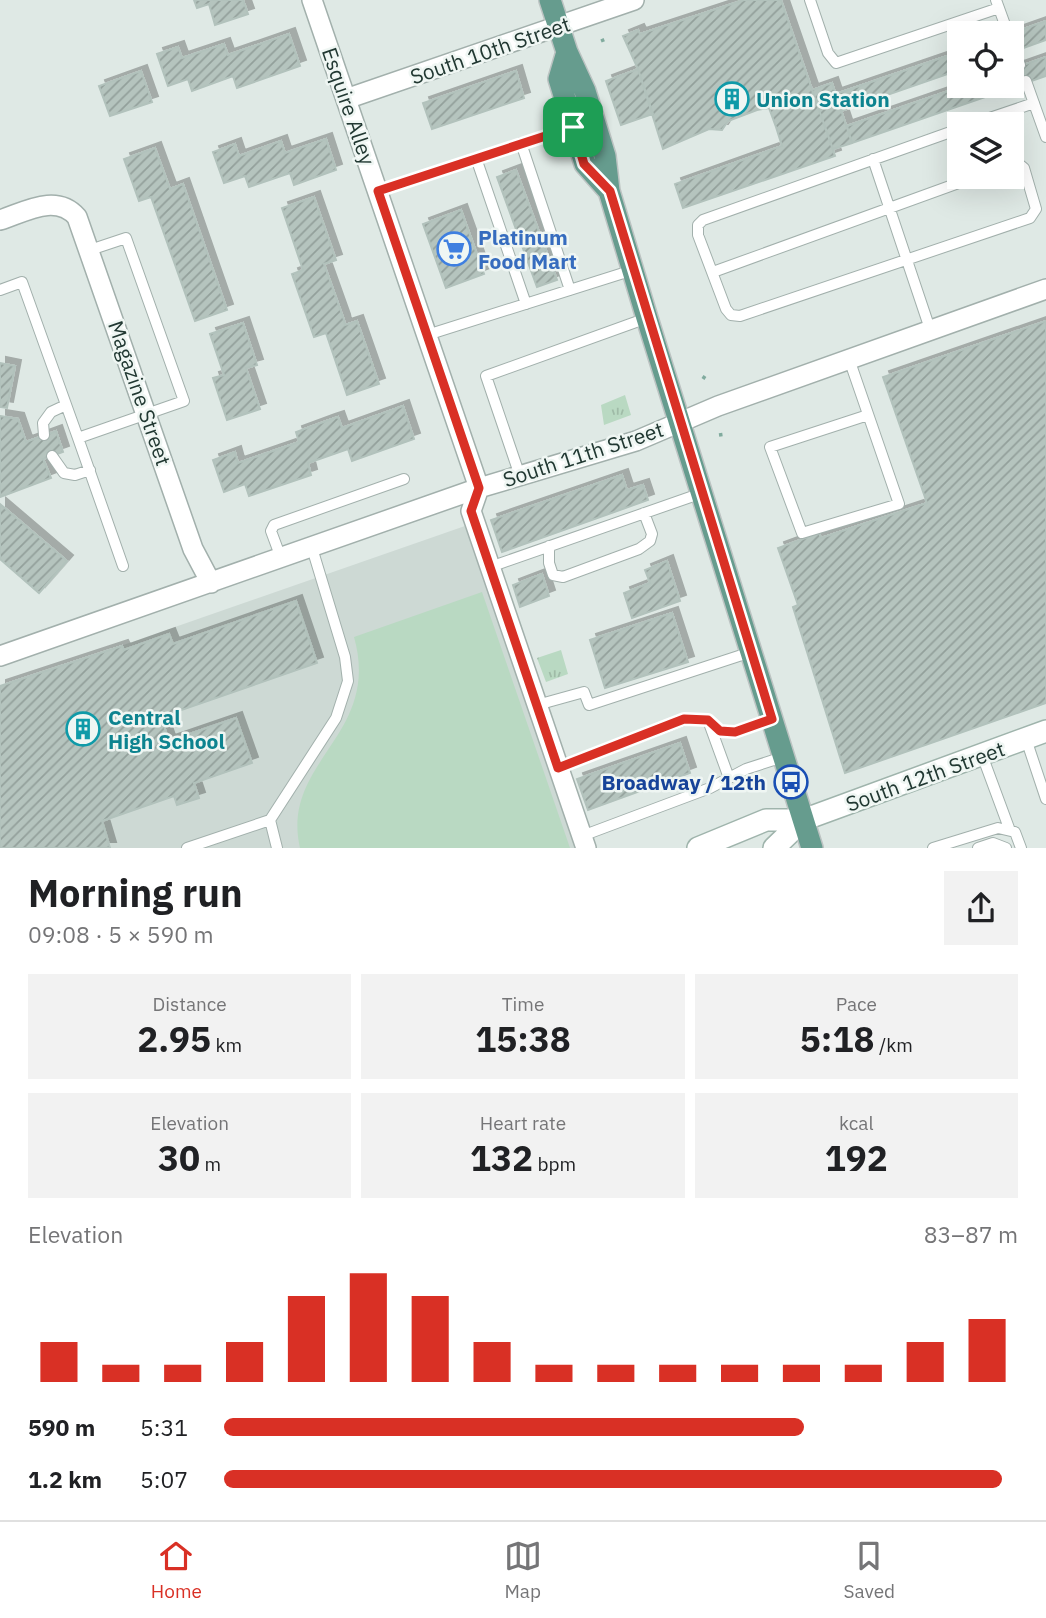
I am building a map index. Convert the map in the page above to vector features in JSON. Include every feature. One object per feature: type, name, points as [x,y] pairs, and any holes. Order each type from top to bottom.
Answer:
[{"type":"main road","points":[[550,0],[567,52],[585,91],[605,156],[610,191],[647,318],[812,848]]},
{"type":"main road","points":[[567,52],[559,79],[584,164],[610,191]]},
{"type":"street","name":"Esquire Alley","points":[[312,0],[479,488],[471,511],[584,842]]},
{"type":"street","name":"South 10th Street","points":[[346,99],[634,0]]},
{"type":"street","name":"Magazine Street","points":[[0,220],[48,204],[65,207],[77,217],[193,549],[211,583]]},
{"type":"street","name":"South 11th Street","points":[[0,656],[479,488],[636,441],[849,359],[1046,289]]},
{"type":"street","name":"South 12th Street","points":[[803,821],[1036,735]]},
{"type":"street","points":[[698,848],[766,820],[803,821]]},
{"type":"street","points":[[774,848],[803,821]]},
{"type":"lane","points":[[810,0],[828,53],[836,63],[998,4],[1004,21]]},
{"type":"lane","points":[[1026,81],[1046,137]]},
{"type":"lane","points":[[1007,112],[1034,103]]},
{"type":"lane","points":[[378,191],[573,127]]},
{"type":"lane","points":[[947,133],[703,220],[698,225],[698,235],[726,309],[731,315],[740,316],[1034,215],[1036,209],[1024,168]]},
{"type":"lane","points":[[521,143],[570,290]]},
{"type":"lane","points":[[476,158],[526,304]]},
{"type":"lane","points":[[873,159],[930,329]]},
{"type":"lane","points":[[713,272],[947,187]]},
{"type":"lane","points":[[78,438],[146,412],[184,401],[125,238],[90,250]]},
{"type":"lane","points":[[427,335],[633,270]]},
{"type":"lane","points":[[0,290],[22,282],[123,566]]},
{"type":"lane","points":[[520,476],[486,376],[647,318]]},
{"type":"lane","points":[[849,359],[899,504],[802,533],[770,447],[868,415]]},
{"type":"lane","points":[[44,435],[43,423],[51,412],[66,405]]},
{"type":"lane","points":[[52,456],[64,473],[75,475],[90,470]]},
{"type":"lane","points":[[281,559],[271,531],[274,525],[404,479]]},
{"type":"lane","points":[[490,567],[702,492]]},
{"type":"lane","points":[[549,546],[549,563],[553,575],[563,577],[639,549],[650,541],[652,534],[644,513]]},
{"type":"lane","points":[[187,848],[270,820],[336,718],[348,681],[345,657],[312,548]]},
{"type":"lane","points":[[537,705],[584,692],[589,705],[752,652]]},
{"type":"lane","points":[[558,768],[684,719],[708,720],[720,731],[735,732],[772,719]]},
{"type":"lane","points":[[708,720],[729,778]]},
{"type":"lane","points":[[1036,735],[1046,799]]},
{"type":"lane","points":[[982,755],[1009,828]]},
{"type":"lane","points":[[584,842],[746,769],[784,757]]},
{"type":"lane","points":[[270,820],[278,848]]},
{"type":"lane","points":[[933,848],[998,828],[1009,828],[1015,832],[1021,848]]},
{"type":"lane","points":[[978,848],[993,844],[1006,848]]},
{"type":"path","points":[[703,379],[707,373]]},
{"type":"path","points":[[719,435],[726,434]]},
{"type":"shaded area","name":"Central High School","points":[[465,526],[576,848],[0,848],[0,688]]},
{"type":"green space","points":[[625,395],[631,415],[604,425],[601,405]]},
{"type":"green space","points":[[482,592],[570,848],[300,848],[298,818],[304,792],[344,724],[355,699],[359,671],[354,637]]},
{"type":"green space","points":[[561,650],[568,674],[546,682],[537,658]]},
{"type":"building","points":[[194,0],[243,0],[248,14],[215,25],[209,4],[197,8]]},
{"type":"building","name":"Union Station","points":[[744,0],[781,0],[835,156],[683,208],[675,184],[782,146],[776,127],[769,108],[757,110],[728,121],[722,130],[709,129],[663,149],[638,69],[623,36],[638,30],[640,34]]},
{"type":"building","points":[[1046,21],[1046,40],[1024,48],[1024,29]]},
{"type":"building","points":[[289,34],[300,66],[237,88],[233,76],[192,91],[188,79],[168,86],[157,54],[178,47],[182,58],[224,44],[228,55]]},
{"type":"building","points":[[947,56],[947,74],[841,111],[836,94]]},
{"type":"building","points":[[1046,57],[1046,76],[1024,84],[1024,65]]},
{"type":"building","points":[[638,69],[653,114],[621,125],[606,81]]},
{"type":"building","points":[[141,71],[152,102],[110,116],[99,86]]},
{"type":"building","points":[[516,71],[524,98],[432,129],[423,103]]},
{"type":"building","points":[[832,83],[852,143],[833,149],[812,90]]},
{"type":"building","points":[[947,92],[947,98],[982,98],[852,143],[847,126]]},
{"type":"building","points":[[326,139],[336,170],[294,185],[290,173],[249,187],[245,176],[224,183],[213,152],[235,144],[239,156],[281,141],[285,153]]},
{"type":"building","points":[[155,148],[170,189],[183,184],[227,310],[195,321],[151,197],[139,201],[124,159]]},
{"type":"building","points":[[516,170],[557,280],[537,287],[497,177]]},
{"type":"building","points":[[314,197],[336,260],[324,264],[345,325],[357,321],[379,384],[347,395],[326,333],[314,337],[292,274],[303,270],[282,208]]},
{"type":"building","name":"Platinum Food Mart","points":[[461,210],[484,274],[446,288],[423,224]]},
{"type":"building","points":[[1046,321],[1046,703],[845,773],[793,607],[798,605],[778,548],[819,533],[821,538],[927,503],[883,377]]},
{"type":"building","points":[[243,323],[257,365],[246,368],[260,409],[227,420],[213,378],[224,375],[210,334]]},
{"type":"building","points":[[0,363],[15,366],[7,408],[0,407]]},
{"type":"building","points":[[403,406],[414,439],[352,461],[348,449],[308,463],[311,475],[249,496],[245,484],[224,492],[213,460],[235,452],[238,463],[299,442],[296,432],[329,420],[338,417],[342,428]]},
{"type":"building","points":[[0,416],[18,419],[26,442],[56,431],[63,452],[43,459],[51,478],[0,497]]},
{"type":"building","points":[[622,475],[627,490],[643,485],[648,500],[502,552],[491,520]]},
{"type":"building","points":[[0,504],[67,561],[39,593],[0,559]]},
{"type":"building","points":[[667,561],[680,601],[632,618],[624,593],[650,583],[645,570]]},
{"type":"building","points":[[542,574],[549,596],[520,607],[513,585]]},
{"type":"building","name":"Central High School","points":[[296,601],[317,663],[161,717],[169,741],[236,718],[252,763],[194,783],[199,798],[177,805],[174,796],[102,821],[110,848],[0,848],[0,686],[122,646],[124,650],[169,634],[173,644]]},
{"type":"building","points":[[672,613],[688,662],[605,688],[590,640]]},
{"type":"building","points":[[680,743],[690,773],[588,810],[577,779]]},
{"type":"place","name":"Union Station","points":[[732,99]]},
{"type":"place","name":"Platinum Food Mart","points":[[454,249]]},
{"type":"place","name":"Central High School","points":[[83,729]]},
{"type":"place","name":"Broadway / 12th","points":[[791,782]]},
{"type":"route","points":[[573,127],[584,164],[610,191],[772,719],[735,732],[720,731],[708,720],[684,719],[558,768],[471,511],[479,488],[378,191],[573,127]]}]
